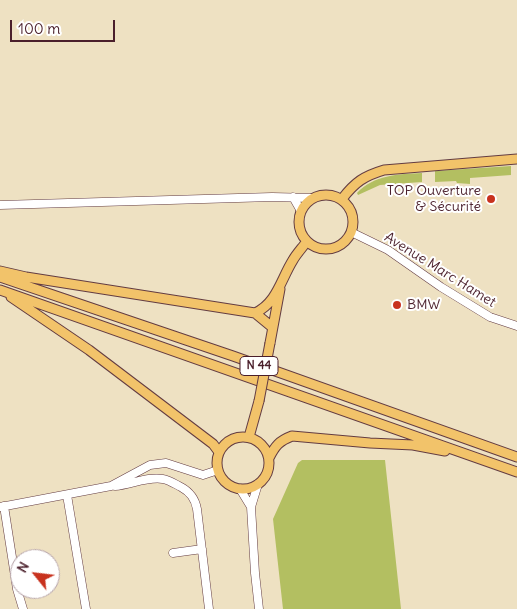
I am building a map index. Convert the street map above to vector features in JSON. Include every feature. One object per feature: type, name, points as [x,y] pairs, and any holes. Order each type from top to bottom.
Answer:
[{"type":"main road","points":[[342,199],[354,185],[369,175],[384,170],[517,158]]},
{"type":"main road","points":[[327,194],[342,199],[351,210],[353,217],[352,232],[347,240],[340,245],[323,249],[315,246],[302,235],[299,219],[302,211],[312,198],[327,194]]},
{"type":"main road","points":[[255,313],[265,308],[281,284],[293,260],[308,241]]},
{"type":"main road","points":[[0,271],[26,277],[255,313],[272,327]]},
{"type":"main road","name":"N 44","points":[[0,277],[233,356],[517,457]]},
{"type":"main road","points":[[250,437],[259,401],[281,284]]},
{"type":"main road","points":[[0,290],[89,350],[213,444],[219,452]]},
{"type":"main road","name":"N 44","points":[[0,290],[517,472]]},
{"type":"main road","points":[[269,458],[276,445],[292,436],[352,442],[413,445],[465,454]]},
{"type":"main road","points":[[250,437],[262,444],[269,458],[269,466],[267,474],[258,484],[248,489],[240,489],[226,483],[218,470],[217,458],[219,452],[228,441],[235,438],[250,437]]},
{"type":"street","points":[[293,197],[302,211]]},
{"type":"street","points":[[0,206],[312,198]]},
{"type":"street","name":"Avenue Marc Hamet","points":[[352,232],[388,250],[441,287],[490,317],[517,326]]},
{"type":"street","points":[[111,486],[150,465],[166,463],[203,475],[218,470]]},
{"type":"street","points":[[21,608],[2,507],[111,486],[128,485],[156,478],[164,479],[185,489],[196,503],[210,609]]},
{"type":"street","points":[[258,484],[251,507],[254,573],[259,609]]},
{"type":"street","points":[[240,489],[251,507]]},
{"type":"street","points":[[67,495],[86,609]]},
{"type":"street","points":[[173,553],[202,549]]},
{"type":"green space","points":[[511,166],[511,175],[470,178],[470,184],[457,183],[456,181],[435,182],[435,171]]},
{"type":"green space","points":[[422,173],[422,182],[380,185],[358,195],[357,193],[371,182],[379,179],[395,175]]},
{"type":"green space","points":[[302,460],[385,460],[401,609],[283,609],[273,519],[298,463]]},
{"type":"place","name":"TOP Ouverture & Sécurité","points":[[491,199]]},
{"type":"place","name":"BMW","points":[[397,305]]}]
